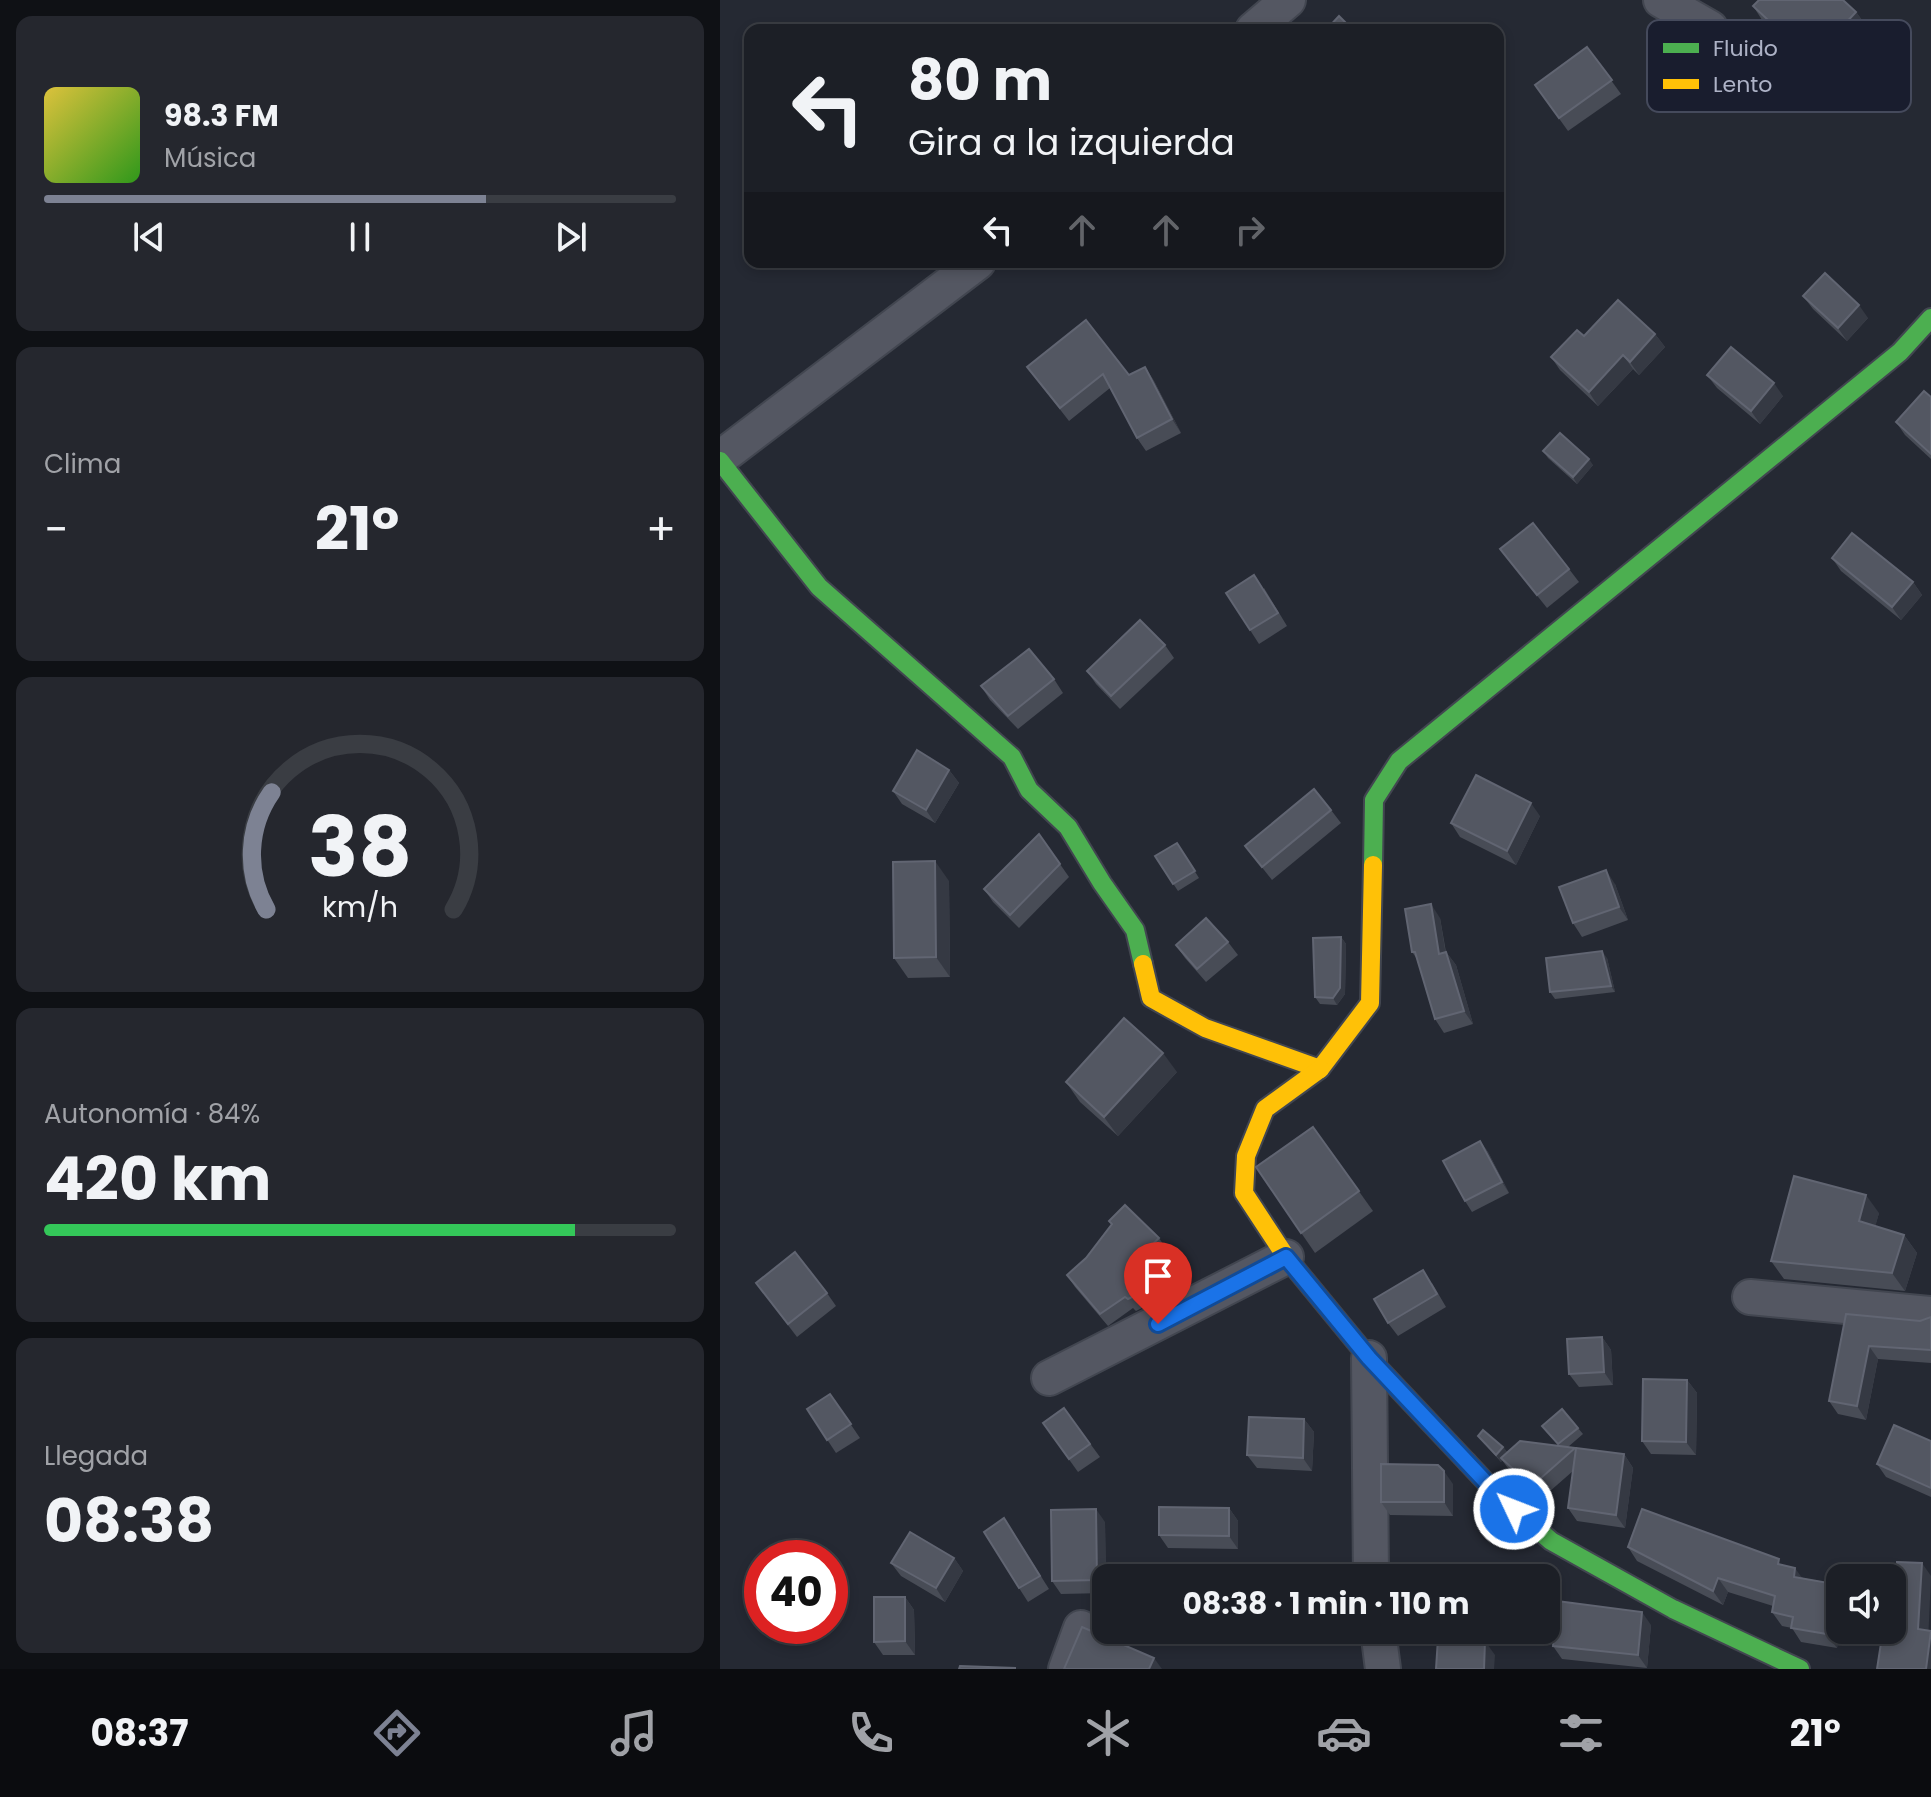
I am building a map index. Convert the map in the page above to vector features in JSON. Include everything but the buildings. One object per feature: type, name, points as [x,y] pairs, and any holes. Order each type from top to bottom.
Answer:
[{"type":"street","points":[[1260,24],[1288,0]]},
{"type":"street","points":[[1661,0],[1696,20]]},
{"type":"street","points":[[970,268],[720,459],[819,587],[1012,757],[1029,790],[1068,827],[1135,930],[1151,998],[1205,1028],[1320,1069]]},
{"type":"street","points":[[1800,1669],[1673,1609],[1551,1541],[1496,1493],[1369,1358],[1286,1257],[1244,1193],[1246,1156],[1265,1109],[1320,1069],[1370,1003],[1374,800],[1399,761],[1900,352],[1931,318]]},
{"type":"street","points":[[1049,1378],[1286,1257]]},
{"type":"street","points":[[1750,1297],[1931,1314]]},
{"type":"street","points":[[1369,1358],[1371,1564]]},
{"type":"street","points":[[1066,1669],[1081,1628]]},
{"type":"street","points":[[1380,1644],[1383,1669]]},
{"type":"traffic: fast","points":[[1373,865],[1374,800],[1399,761],[1900,352],[1931,318]]},
{"type":"traffic: fast","points":[[720,461],[819,587],[1012,757],[1029,790],[1068,827],[1135,930],[1143,964]]},
{"type":"traffic: fast","points":[[1467,1462],[1496,1493],[1551,1541],[1673,1609],[1800,1669]]},
{"type":"traffic: slow","points":[[1143,964],[1151,998],[1205,1028],[1320,1069],[1370,1003],[1373,865]]},
{"type":"traffic: slow","points":[[1320,1069],[1265,1109],[1246,1156],[1244,1193],[1286,1257],[1369,1358],[1467,1462]]},
{"type":"route","points":[[1158,1324],[1286,1257],[1369,1358],[1514,1509]]}]
